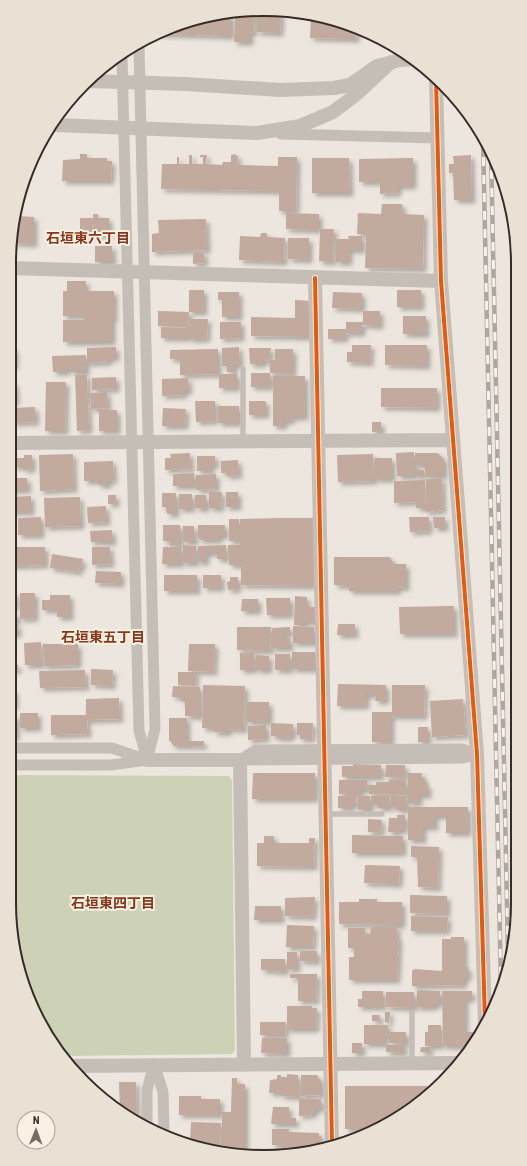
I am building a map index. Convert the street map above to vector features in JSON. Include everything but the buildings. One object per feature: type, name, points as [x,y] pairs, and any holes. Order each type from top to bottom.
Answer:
[{"type":"street","points":[[139,50],[155,728],[147,760]]},
{"type":"street","points":[[95,82],[280,90],[334,88],[350,85],[377,66],[404,60]]},
{"type":"street","points":[[122,61],[139,730],[147,760]]},
{"type":"street","points":[[257,133],[300,126],[333,112],[358,93],[391,62]]},
{"type":"street","points":[[436,85],[441,281],[477,754],[485,1013]]},
{"type":"street","points":[[59,125],[438,138]]},
{"type":"street","points":[[16,268],[441,281]]},
{"type":"street","points":[[315,278],[332,1141]]},
{"type":"street","points":[[16,443],[453,440]]},
{"type":"street","points":[[16,748],[112,748],[147,760]]},
{"type":"street","points":[[16,765],[111,765],[147,760],[240,760],[324,755],[463,758],[477,754]]},
{"type":"street","points":[[240,760],[244,1063]]},
{"type":"street","points":[[77,1066],[244,1063],[452,1063]]},
{"type":"street","points":[[147,1120],[147,1090],[154,1064]]},
{"type":"street","points":[[154,1064],[163,1092],[164,1129]]},
{"type":"lane","points":[[243,369],[243,441]]},
{"type":"lane","points":[[326,814],[382,814]]},
{"type":"lane","points":[[412,1012],[412,1064]]},
{"type":"green space","points":[[16,775],[229,776],[232,781],[235,1050],[232,1054],[69,1056],[49,1026],[35,997],[24,967],[18,935],[16,902]]},
{"type":"railway","points":[[483,150],[501,974]]},
{"type":"railway","points":[[491,168],[508,942]]},
{"type":"cycle path","points":[[436,85],[441,281],[477,754],[485,1013]]},
{"type":"cycle path","points":[[315,278],[332,1141]]},
{"type":"district","name":"石垣東六丁目","points":[[88,238]]},
{"type":"district","name":"石垣東五丁目","points":[[103,637]]},
{"type":"district","name":"石垣東四丁目","points":[[113,903]]}]
